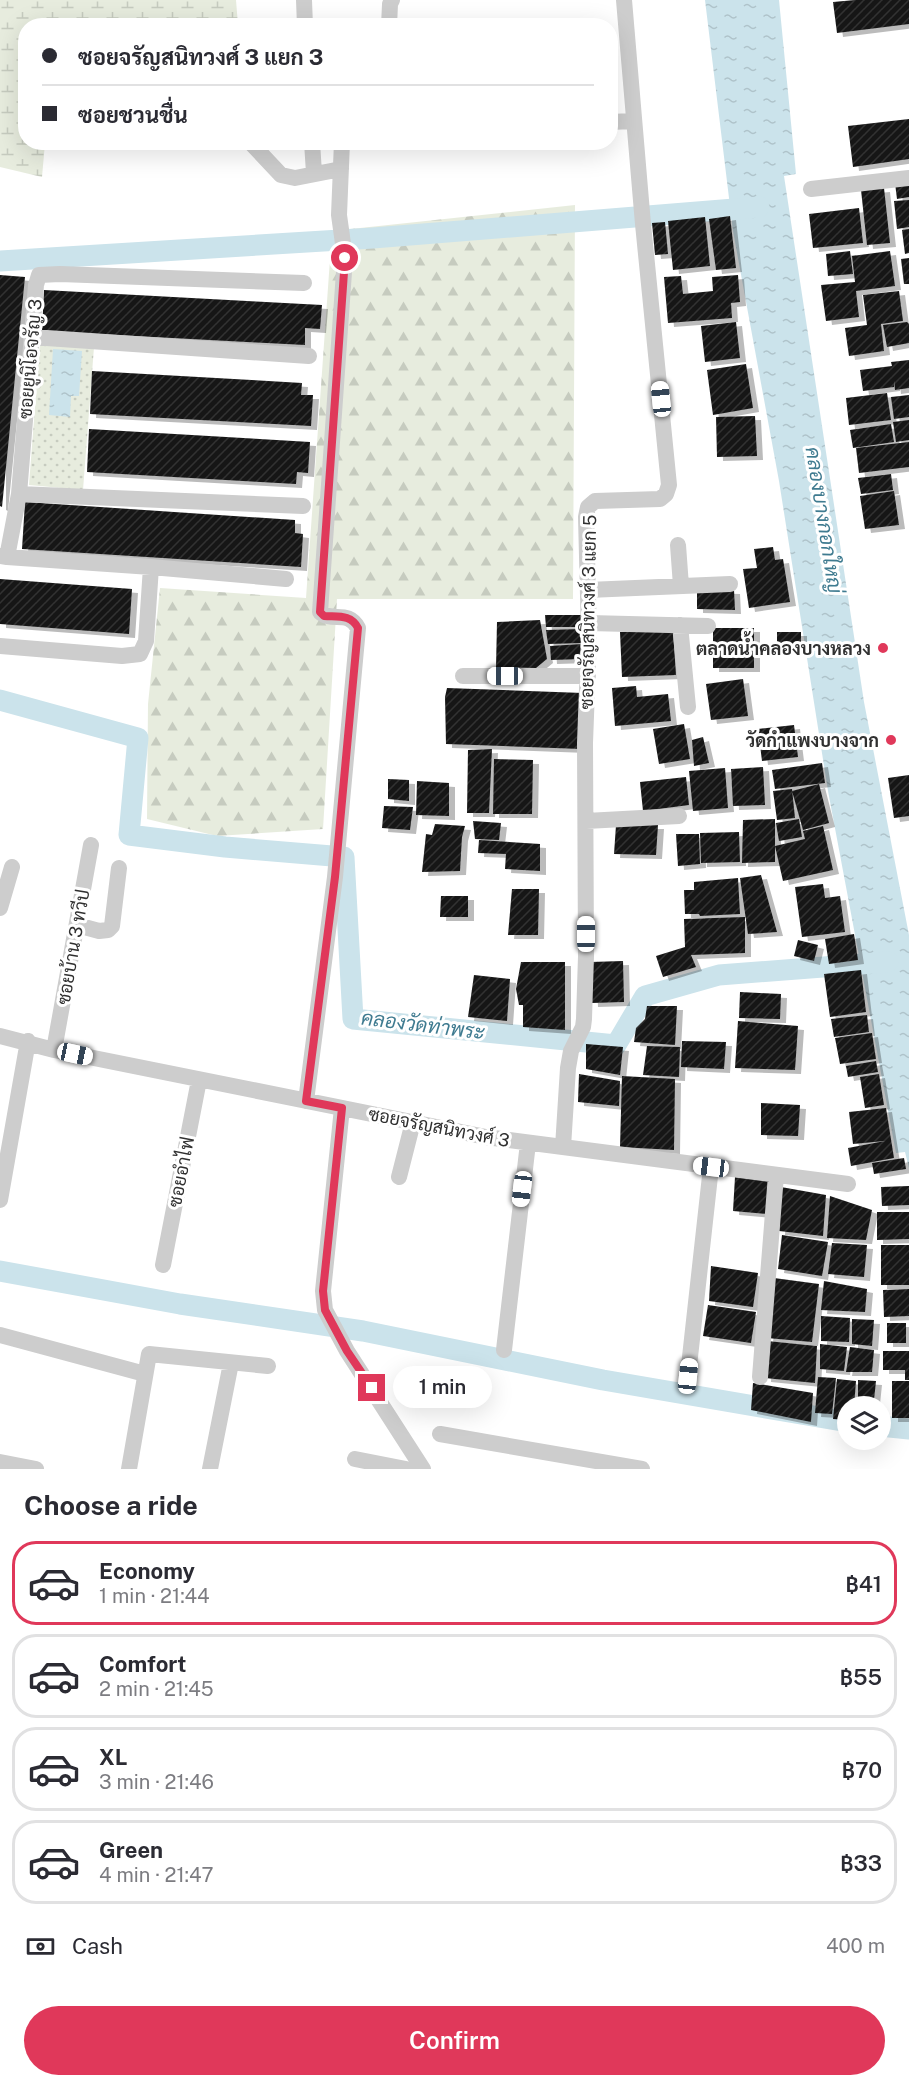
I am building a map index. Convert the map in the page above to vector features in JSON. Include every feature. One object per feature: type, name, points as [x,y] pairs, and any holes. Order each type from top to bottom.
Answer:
[{"type":"street","points":[[304,0],[305,18]]},
{"type":"street","points":[[389,18],[392,0]]},
{"type":"street","name":"ซอยจรัญสนิทวงศ์ 3 แยก 5","points":[[563,1147],[568,1068],[571,1051],[583,1027],[586,956],[585,743],[589,623],[586,517],[588,507],[595,501],[660,499],[666,494],[669,485],[624,0]]},
{"type":"street","points":[[618,122],[634,121]]},
{"type":"street","points":[[258,150],[281,175],[295,177],[341,169]]},
{"type":"street","points":[[313,150],[314,173]]},
{"type":"street","points":[[306,1101],[339,841],[358,628],[349,618],[324,616],[320,612],[345,258],[340,226],[342,150]]},
{"type":"street","points":[[811,189],[909,178]]},
{"type":"street","name":"ซอยยูนิโอจรัญ 3","points":[[4,557],[19,494],[37,278],[42,274],[304,283]]},
{"type":"street","points":[[32,337],[309,356]]},
{"type":"street","points":[[19,494],[303,506]]},
{"type":"street","points":[[678,544],[681,586]]},
{"type":"street","points":[[4,557],[286,579]]},
{"type":"street","points":[[0,646],[123,656],[140,654],[144,650],[146,641],[151,567]]},
{"type":"street","points":[[588,590],[730,584]]},
{"type":"street","points":[[589,623],[708,626]]},
{"type":"street","points":[[680,625],[688,707]]},
{"type":"street","points":[[463,676],[588,676]]},
{"type":"street","points":[[586,821],[679,816]]},
{"type":"street","name":"ซอยบ้าน 3 ทวีป","points":[[54,1050],[91,845]]},
{"type":"street","points":[[0,908],[12,867]]},
{"type":"street","points":[[77,925],[99,931],[108,930],[112,926],[119,868]]},
{"type":"street","name":"ซอยจรัญสนิทวงศ์ 3","points":[[0,1036],[28,1041],[54,1050],[198,1080],[486,1137],[848,1184]]},
{"type":"street","points":[[0,1200],[28,1041]]},
{"type":"street","name":"ซอยอำไฟ","points":[[163,1265],[198,1080]]},
{"type":"street","points":[[342,1108],[323,1291],[325,1310],[347,1351],[423,1469]]},
{"type":"street","points":[[399,1177],[413,1122]]},
{"type":"street","points":[[504,1350],[528,1143]]},
{"type":"street","points":[[688,1376],[711,1167]]},
{"type":"street","points":[[760,1377],[776,1175]]},
{"type":"street","points":[[0,1335],[145,1374]]},
{"type":"street","points":[[129,1469],[149,1354],[268,1365]]},
{"type":"street","points":[[210,1469],[231,1363]]},
{"type":"street","points":[[440,1434],[641,1469]]},
{"type":"street","points":[[355,1459],[406,1469]]},
{"type":"street","points":[[0,1462],[36,1469]]},
{"type":"green space","points":[[0,0],[236,0],[237,18],[18,18],[18,150],[44,150],[42,177],[0,167]]},
{"type":"green space","points":[[575,205],[573,599],[337,599],[323,829],[217,836],[147,819],[148,704],[160,588],[306,598],[332,231]]},
{"type":"green space","points":[[40,342],[94,347],[83,490],[29,485]]},
{"type":"water","name":"คลองบางกอกใหญ่","points":[[705,0],[779,0],[796,174],[784,176],[864,702],[909,935],[909,1168],[905,1152],[896,1153],[828,791],[779,481],[733,231]]},
{"type":"water","points":[[53,349],[82,351],[79,396],[71,396],[70,417],[49,415]]},
{"type":"building","points":[[909,0],[909,24],[837,33],[833,2]]},
{"type":"building","points":[[909,119],[909,159],[853,167],[848,126]]},
{"type":"building","points":[[909,181],[909,197],[897,199],[895,183]]},
{"type":"building","points":[[884,188],[890,243],[867,245],[861,190]]},
{"type":"building","points":[[909,200],[909,227],[897,229],[894,201]]},
{"type":"building","points":[[859,208],[863,243],[813,248],[809,214]]},
{"type":"building","points":[[730,216],[736,268],[716,270],[709,219]]},
{"type":"building","points":[[705,217],[710,266],[673,270],[668,221]]},
{"type":"building","points":[[665,222],[668,254],[655,255],[652,223]]},
{"type":"building","points":[[909,229],[909,253],[905,254],[902,230]]},
{"type":"building","points":[[850,251],[853,274],[828,276],[826,254]]},
{"type":"building","points":[[890,251],[895,286],[856,291],[859,317],[826,321],[821,285],[855,282],[852,256]]},
{"type":"building","points":[[909,258],[909,284],[904,284],[901,259]]},
{"type":"building","points":[[0,275],[25,277],[2,507],[0,506]]},
{"type":"building","points":[[738,275],[740,302],[731,303],[732,318],[668,323],[664,277],[681,276],[683,294],[713,291],[712,277]]},
{"type":"building","points":[[44,290],[322,305],[320,329],[305,328],[305,345],[42,331]]},
{"type":"building","points":[[899,291],[903,321],[881,324],[884,351],[849,356],[845,328],[867,325],[863,295]]},
{"type":"building","points":[[736,322],[740,358],[705,362],[701,326]]},
{"type":"building","points":[[907,322],[909,324],[909,343],[887,347],[883,325]]},
{"type":"building","points":[[909,360],[909,388],[895,390],[894,381],[894,387],[863,391],[860,370],[892,366],[891,362]]},
{"type":"building","points":[[746,364],[753,408],[713,415],[707,370]]},
{"type":"building","points":[[92,371],[302,383],[301,395],[313,395],[311,426],[90,414]]},
{"type":"building","points":[[887,393],[891,420],[849,425],[846,398]]},
{"type":"building","points":[[909,395],[909,417],[894,419],[891,397]]},
{"type":"building","points":[[755,416],[757,456],[717,457],[716,417]]},
{"type":"building","points":[[909,420],[909,440],[896,442],[893,422]]},
{"type":"building","points":[[891,424],[894,442],[853,448],[850,430]]},
{"type":"building","points":[[89,429],[310,442],[308,473],[297,472],[296,484],[87,472]]},
{"type":"building","points":[[909,442],[909,467],[859,473],[856,448]]},
{"type":"building","points":[[891,474],[893,490],[861,494],[858,478]]},
{"type":"building","points":[[894,491],[899,525],[865,529],[860,496]]},
{"type":"building","points":[[25,502],[295,520],[295,533],[303,534],[301,567],[22,549]]},
{"type":"building","points":[[773,547],[775,560],[783,559],[790,602],[749,608],[743,569],[757,568],[754,549]]},
{"type":"building","points":[[0,579],[132,589],[129,634],[0,624]]},
{"type":"building","points":[[697,589],[734,590],[735,610],[697,609]]},
{"type":"building","points":[[545,615],[585,615],[583,627],[546,627]]},
{"type":"building","points":[[540,620],[547,659],[536,668],[496,667],[497,622]]},
{"type":"building","points":[[713,628],[754,628],[754,668],[713,668]]},
{"type":"building","points":[[582,629],[583,643],[548,644],[546,630]]},
{"type":"building","points":[[673,630],[676,675],[622,677],[620,632]]},
{"type":"building","points":[[777,632],[801,632],[801,649],[777,650]]},
{"type":"building","points":[[582,644],[583,659],[551,660],[550,646]]},
{"type":"building","points":[[743,679],[748,716],[711,720],[706,684]]},
{"type":"building","points":[[636,686],[637,697],[668,694],[671,721],[615,726],[612,688]]},
{"type":"building","points":[[447,688],[583,693],[581,749],[446,744],[445,697]]},
{"type":"building","points":[[684,724],[690,759],[659,764],[653,729]]},
{"type":"building","points":[[794,725],[798,757],[762,761],[758,729]]},
{"type":"building","points":[[703,737],[709,763],[694,766],[692,740]]},
{"type":"building","points":[[492,749],[489,813],[467,813],[468,750]]},
{"type":"building","points":[[494,759],[533,760],[532,814],[493,814]]},
{"type":"building","points":[[822,763],[825,783],[775,789],[772,770]]},
{"type":"building","points":[[763,767],[765,805],[733,806],[731,769]]},
{"type":"building","points":[[725,768],[728,808],[693,811],[689,771]]},
{"type":"building","points":[[909,775],[909,816],[894,818],[888,778]]},
{"type":"building","points":[[686,777],[689,805],[643,811],[640,782]]},
{"type":"building","points":[[388,779],[409,780],[409,801],[388,799]]},
{"type":"building","points":[[417,781],[449,783],[449,816],[416,815]]},
{"type":"building","points":[[819,784],[829,823],[803,830],[792,791]]},
{"type":"building","points":[[792,789],[795,818],[777,820],[773,791]]},
{"type":"building","points":[[384,806],[413,807],[410,830],[382,828]]},
{"type":"building","points":[[775,819],[775,862],[742,863],[743,820]]},
{"type":"building","points":[[799,819],[802,837],[779,841],[776,823]]},
{"type":"building","points":[[473,821],[501,823],[499,840],[475,839]]},
{"type":"building","points":[[435,824],[465,826],[460,871],[422,872],[426,834],[432,835]]},
{"type":"building","points":[[616,825],[658,825],[656,855],[614,854]]},
{"type":"building","points":[[823,826],[833,870],[783,881],[775,846],[805,839],[803,831]]},
{"type":"building","points":[[739,832],[740,862],[701,863],[700,833]]},
{"type":"building","points":[[676,834],[699,834],[700,864],[678,866]]},
{"type":"building","points":[[479,840],[540,844],[540,871],[505,869],[506,854],[478,853]]},
{"type":"building","points":[[761,875],[777,932],[748,934],[740,878]]},
{"type":"building","points":[[738,878],[740,914],[700,916],[699,914],[685,914],[684,890],[694,890],[694,882]]},
{"type":"building","points":[[823,884],[825,898],[840,896],[845,932],[802,937],[795,887]]},
{"type":"building","points":[[512,889],[539,889],[538,935],[508,935]]},
{"type":"building","points":[[441,896],[468,896],[468,917],[440,917]]},
{"type":"building","points":[[745,917],[745,953],[691,955],[696,967],[663,977],[656,956],[685,947],[684,919]]},
{"type":"building","points":[[854,934],[858,960],[829,964],[825,939]]},
{"type":"building","points":[[798,940],[818,945],[814,961],[794,956]]},
{"type":"building","points":[[623,961],[624,1002],[592,1003],[590,962]]},
{"type":"building","points":[[521,962],[565,962],[565,1030],[523,1027],[523,1005],[519,1005],[516,989]]},
{"type":"building","points":[[861,970],[866,1012],[830,1017],[824,974]]},
{"type":"building","points":[[474,975],[510,979],[507,1021],[468,1017]]},
{"type":"building","points":[[740,992],[781,994],[780,1019],[739,1018]]},
{"type":"building","points":[[647,1006],[677,1006],[675,1045],[634,1042],[636,1028],[645,1019]]},
{"type":"building","points":[[867,1015],[869,1032],[834,1037],[831,1019]]},
{"type":"building","points":[[738,1021],[798,1026],[795,1070],[735,1068]]},
{"type":"building","points":[[872,1033],[876,1059],[840,1064],[835,1038]]},
{"type":"building","points":[[682,1041],[726,1042],[724,1069],[681,1067]]},
{"type":"building","points":[[586,1044],[623,1047],[620,1075],[586,1069]]},
{"type":"building","points":[[647,1046],[680,1047],[679,1077],[643,1075]]},
{"type":"building","points":[[876,1061],[878,1072],[848,1077],[846,1066]]},
{"type":"building","points":[[579,1074],[620,1081],[619,1106],[578,1102]]},
{"type":"building","points":[[879,1074],[884,1105],[865,1108],[860,1077]]},
{"type":"building","points":[[622,1076],[675,1079],[674,1150],[620,1147]]},
{"type":"building","points":[[761,1103],[800,1105],[798,1136],[761,1135]]},
{"type":"building","points":[[886,1108],[894,1158],[851,1166],[848,1148],[885,1141],[853,1144],[849,1112]]},
{"type":"building","points":[[904,1158],[906,1169],[874,1174],[872,1163]]},
{"type":"building","points":[[735,1177],[772,1181],[768,1214],[733,1211]]},
{"type":"building","points":[[909,1186],[909,1205],[882,1206],[881,1187]]},
{"type":"building","points":[[781,1187],[826,1195],[823,1236],[779,1231]]},
{"type":"building","points":[[830,1196],[872,1210],[866,1240],[827,1238]]},
{"type":"building","points":[[877,1212],[909,1212],[909,1239],[877,1240]]},
{"type":"building","points":[[782,1235],[828,1242],[822,1276],[778,1269]]},
{"type":"building","points":[[832,1243],[867,1245],[864,1277],[828,1274]]},
{"type":"building","points":[[881,1245],[909,1245],[909,1285],[881,1285]]},
{"type":"building","points":[[711,1266],[758,1273],[753,1307],[709,1301]]},
{"type":"building","points":[[774,1278],[819,1284],[812,1342],[767,1338]]},
{"type":"building","points":[[824,1281],[867,1289],[865,1312],[821,1310]]},
{"type":"building","points":[[909,1289],[909,1316],[884,1317],[883,1290]]},
{"type":"building","points":[[708,1305],[756,1312],[751,1343],[703,1336]]},
{"type":"building","points":[[821,1316],[850,1318],[849,1342],[821,1341]]},
{"type":"building","points":[[852,1319],[874,1320],[872,1346],[852,1344]]},
{"type":"building","points":[[887,1323],[906,1323],[906,1343],[887,1343]]},
{"type":"building","points":[[767,1341],[817,1346],[815,1383],[765,1378]]},
{"type":"building","points":[[820,1344],[847,1347],[844,1371],[820,1369]]},
{"type":"building","points":[[850,1347],[874,1350],[872,1372],[846,1372]]},
{"type":"building","points":[[883,1351],[909,1351],[909,1380],[905,1380],[905,1370],[883,1370]]},
{"type":"building","points":[[818,1377],[836,1378],[832,1414],[815,1413]]},
{"type":"building","points":[[837,1379],[856,1381],[855,1396],[837,1396],[837,1419],[833,1419]]},
{"type":"building","points":[[858,1380],[876,1381],[874,1396],[858,1396]]},
{"type":"building","points":[[892,1381],[909,1381],[909,1418],[892,1418]]},
{"type":"building","points":[[753,1383],[813,1393],[811,1422],[751,1410]]},
{"type":"waterway","points":[[0,261],[373,238],[759,207]]},
{"type":"waterway","name":"คลองวัดท่าพระ","points":[[0,700],[138,738],[129,835],[225,847],[344,857],[353,1019],[616,1045],[645,996],[719,975],[888,962]]},
{"type":"waterway","points":[[0,1271],[180,1304],[363,1331],[603,1380],[837,1420]]},
{"type":"waterway","points":[[891,1427],[909,1429]]},
{"type":"place","name":"ตลาดน้ำคลองบางหลวง","points":[[883,648]]},
{"type":"place","name":"วัดกำแพงบางจาก","points":[[891,740]]},
{"type":"route","points":[[345,258],[320,612],[324,616],[349,618],[358,628],[335,877],[306,1101],[342,1108],[323,1291],[325,1310],[347,1351],[372,1388]]}]
